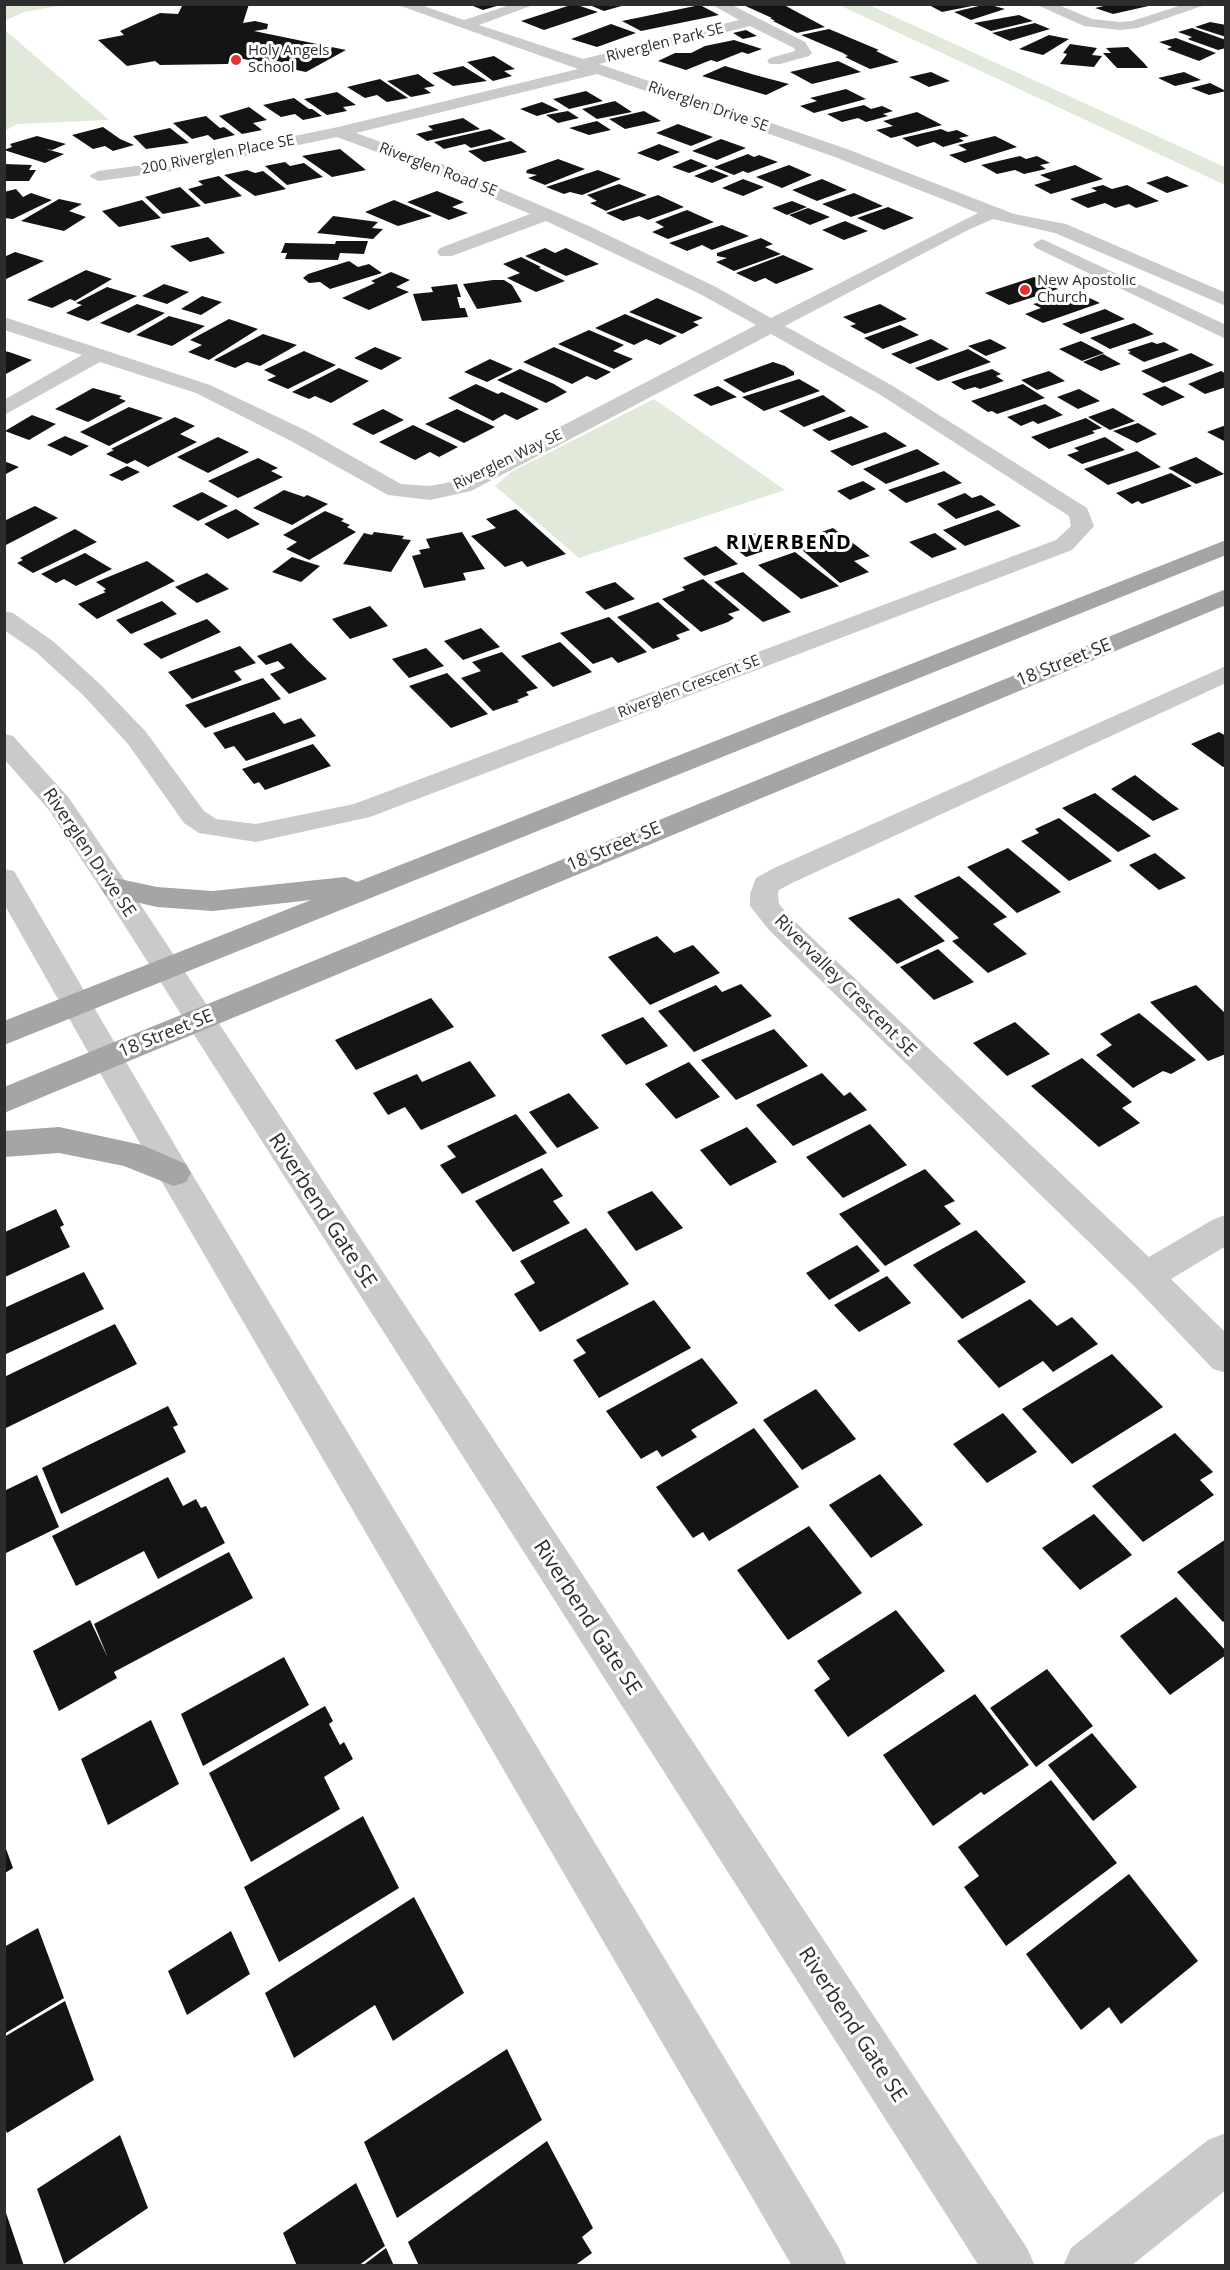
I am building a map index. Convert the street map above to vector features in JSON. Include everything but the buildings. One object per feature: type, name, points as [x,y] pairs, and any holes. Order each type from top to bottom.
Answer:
[{"type":"main road","points":[[4,1034],[1226,547]]},
{"type":"main road","name":"18 Street SE","points":[[4,1101],[1226,596]]},
{"type":"main road","points":[[115,888],[157,897],[213,901],[386,882]]},
{"type":"main road","points":[[4,1144],[59,1140],[130,1154],[174,1173]]},
{"type":"street","name":"Riverglen Drive SE","points":[[402,4],[819,145],[1002,216],[1059,228],[1226,300]]},
{"type":"street","points":[[463,25],[529,4]]},
{"type":"street","name":"Riverglen Park SE","points":[[718,4],[800,45],[804,53],[775,61]]},
{"type":"street","points":[[1042,4],[1089,23],[1120,26],[1143,22],[1201,4]]},
{"type":"street","name":"Riverglen Park SE","points":[[587,67],[752,21]]},
{"type":"street","name":"Riverglen Road SE","points":[[338,132],[473,102],[587,67]]},
{"type":"street","name":"Riverglen Road SE","points":[[338,132],[444,171],[546,214],[660,266],[773,326]]},
{"type":"street","name":"200 Riverglen Place SE","points":[[98,176],[173,166],[338,132]]},
{"type":"street","points":[[446,252],[546,214]]},
{"type":"street","name":"Riverglen Drive SE","points":[[1002,216],[1035,240],[1226,333]]},
{"type":"street","name":"Riverglen Way SE","points":[[4,323],[203,389],[299,436],[396,490],[430,493],[463,486],[962,226],[1002,216]]},
{"type":"street","name":"Riverglen Crescent SE","points":[[4,618],[45,647],[93,691],[137,738],[194,817],[208,827],[256,833],[370,807],[1064,546],[1083,526],[1079,513],[886,390],[773,326]]},
{"type":"street","points":[[4,408],[97,355]]},
{"type":"street","name":"Rivervalley Crescent SE","points":[[1226,673],[782,876],[766,885],[764,894],[765,906],[779,923],[1146,1276],[1226,1358]]},
{"type":"street","name":"Riverglen Drive SE","points":[[4,742],[59,804],[167,969]]},
{"type":"street","points":[[4,878],[174,1173],[821,2265]]},
{"type":"street","name":"Riverbend Gate SE","points":[[167,969],[1009,2265]]},
{"type":"street","points":[[1146,1276],[1226,1229]]},
{"type":"street","points":[[1089,2265],[1226,2158]]},
{"type":"green space","points":[[5,4],[65,5],[24,12],[5,21]]},
{"type":"green space","points":[[839,5],[869,5],[1225,167],[1225,185]]},
{"type":"green space","points":[[5,30],[109,120],[17,124],[5,131]]},
{"type":"green space","points":[[654,399],[785,490],[579,558],[495,486],[511,472]]},
{"type":"place","name":"Holy Angels School","points":[[236,60]]},
{"type":"place","name":"New Apostolic Church","points":[[1025,290]]},
{"type":"district","name":"RIVERBEND","points":[[789,543]]}]
